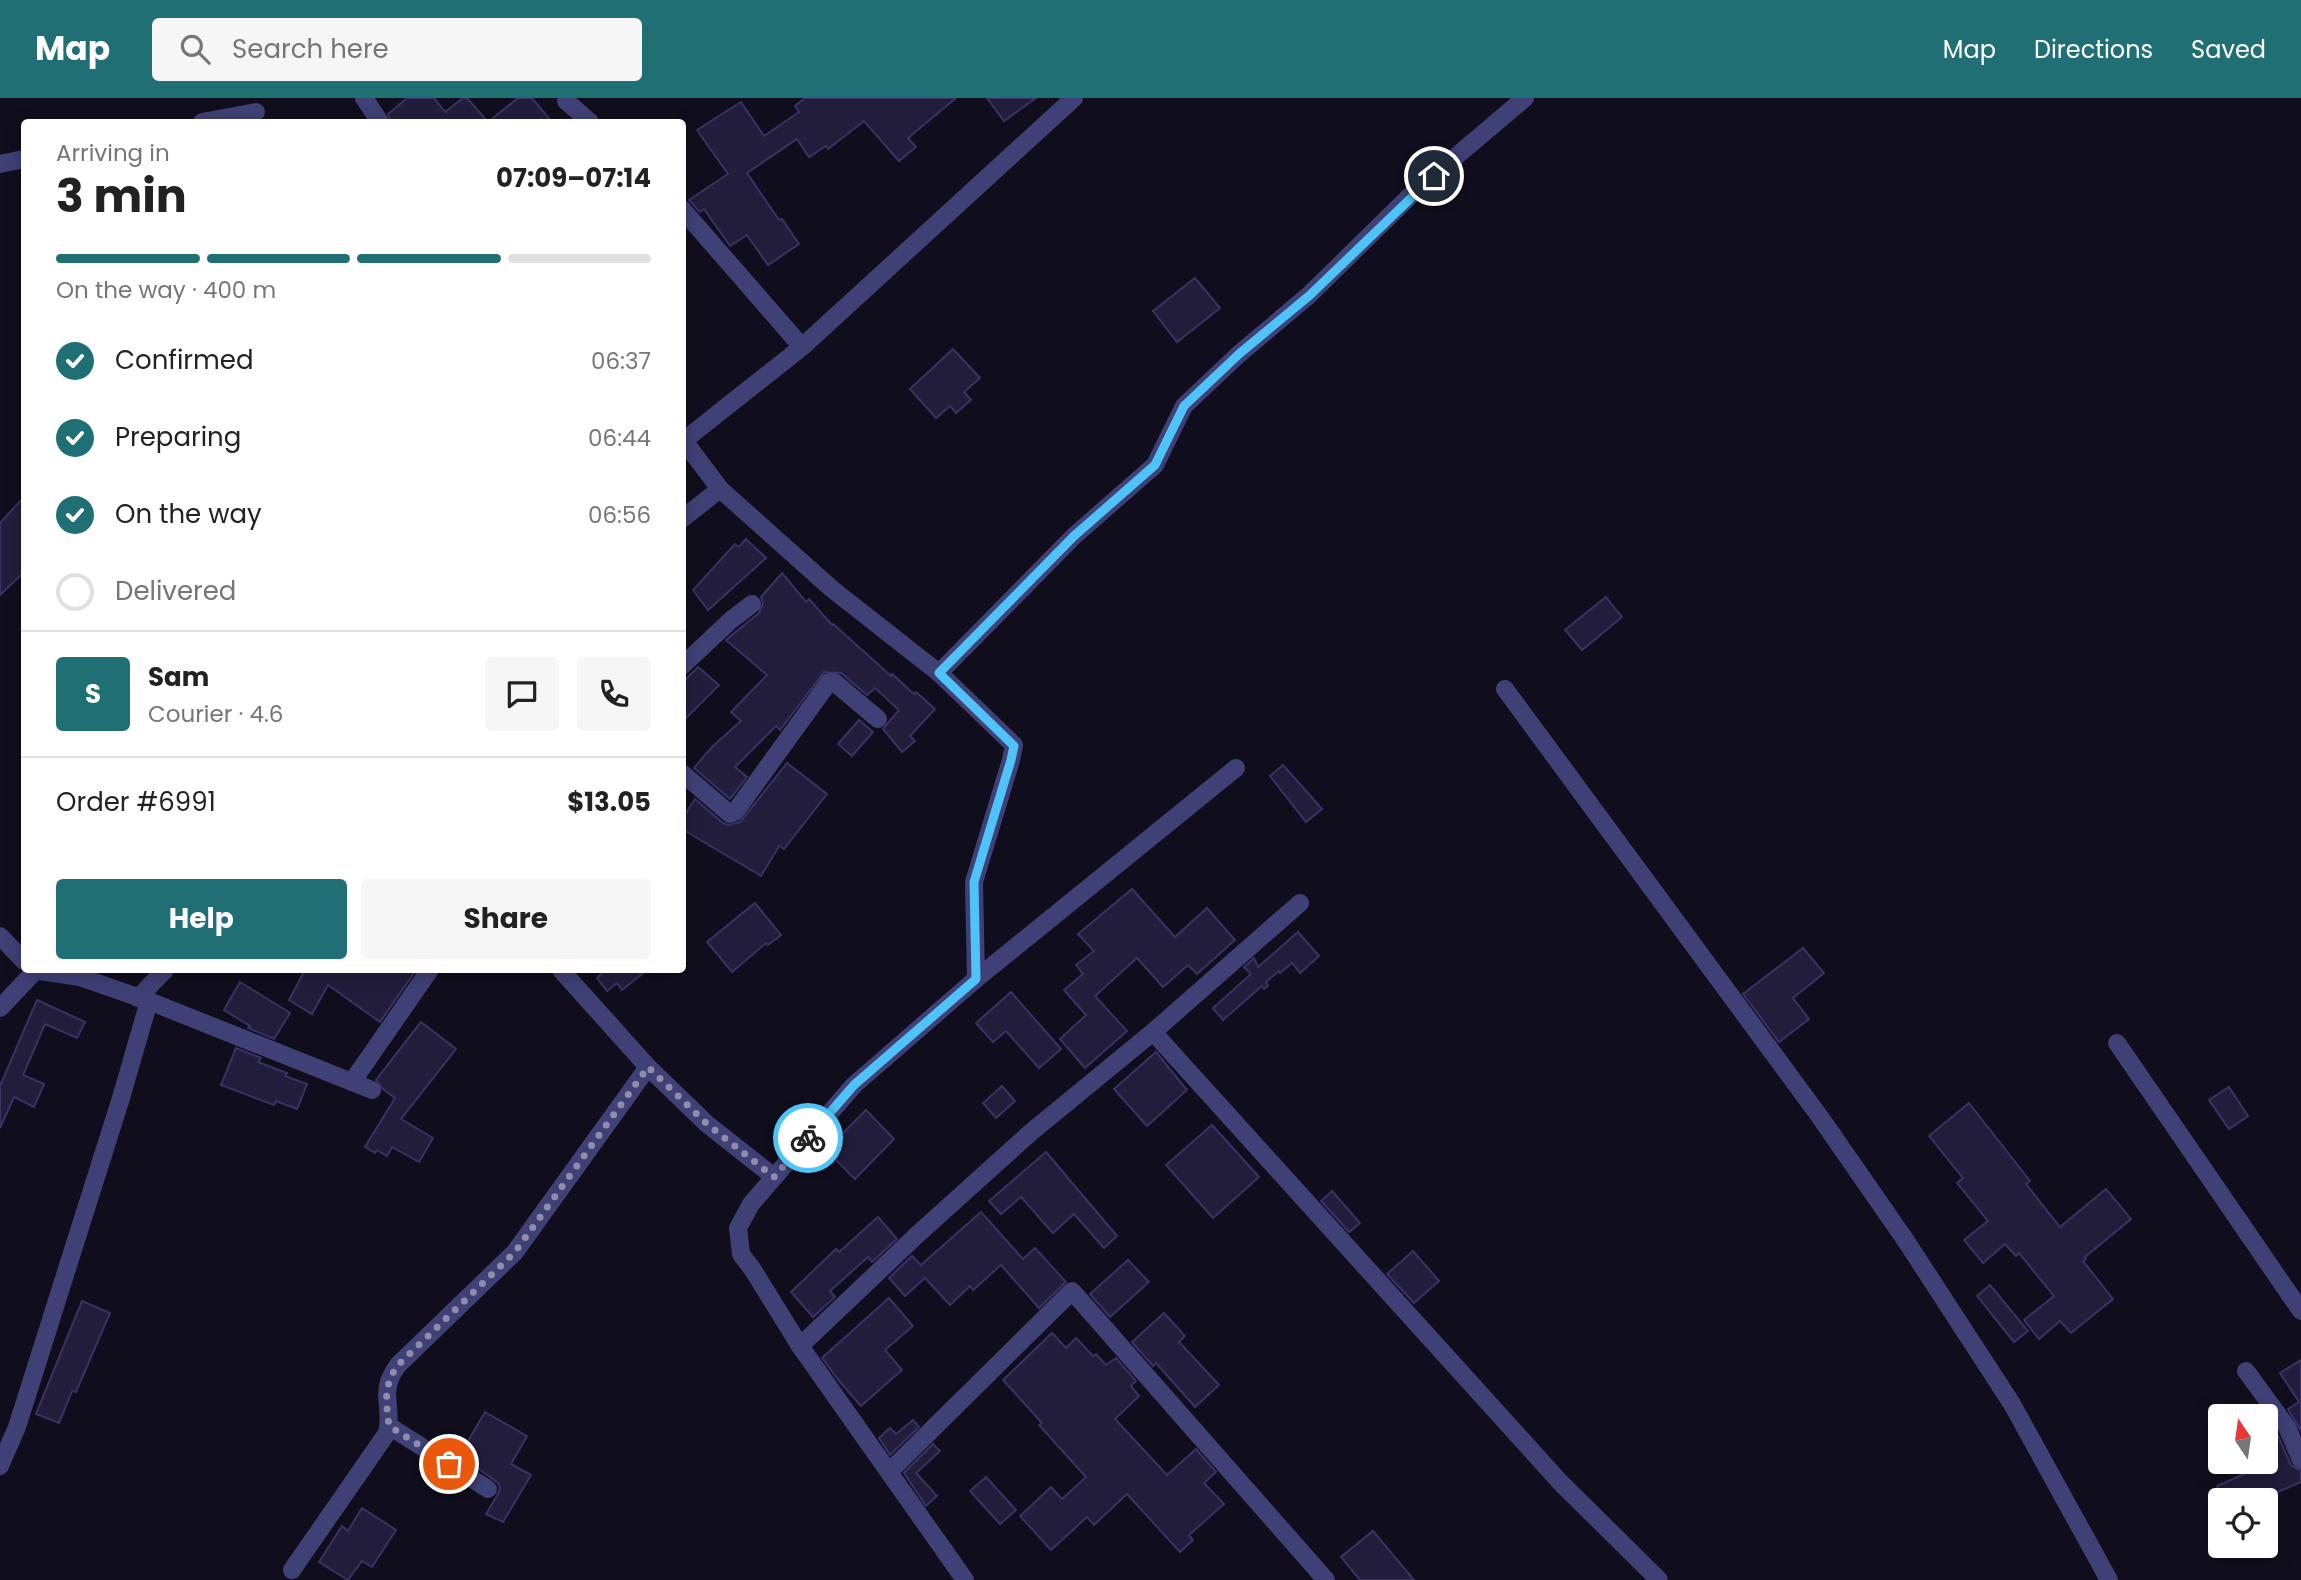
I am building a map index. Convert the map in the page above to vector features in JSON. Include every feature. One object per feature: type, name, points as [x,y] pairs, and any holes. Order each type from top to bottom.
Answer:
[{"type":"street","points":[[364,98],[378,119]]},
{"type":"street","points":[[686,439],[802,348],[1074,98]]},
{"type":"street","points":[[939,673],[1074,536],[1155,465],[1184,406],[1239,354],[1310,295],[1414,192],[1525,98]]},
{"type":"street","points":[[566,101],[587,119]]},
{"type":"street","points":[[217,119],[257,111]]},
{"type":"street","points":[[0,164],[21,160]]},
{"type":"street","points":[[686,214],[802,348]]},
{"type":"street","points":[[686,445],[720,489],[832,589],[939,673],[1014,746],[974,882],[976,979]]},
{"type":"street","points":[[686,516],[720,489]]},
{"type":"street","points":[[686,662],[752,604]]},
{"type":"street","points":[[686,776],[730,814],[735,812],[825,685],[834,682],[878,719]]},
{"type":"street","points":[[1505,689],[1811,1106],[1898,1230],[2012,1404],[2109,1580]]},
{"type":"street","points":[[965,1580],[800,1346],[741,1254],[738,1228],[751,1203],[854,1085],[976,979],[1236,768]]},
{"type":"street","points":[[800,1346],[1030,1133],[1153,1032],[1300,903]]},
{"type":"street","points":[[0,936],[21,957]]},
{"type":"street","points":[[0,1008],[28,973]]},
{"type":"street","points":[[62,973],[80,976],[144,1000],[372,1090]]},
{"type":"street","points":[[0,1466],[18,1427],[121,1098],[144,1000],[163,973]]},
{"type":"street","points":[[352,1082],[428,973]]},
{"type":"street","points":[[564,973],[648,1067],[707,1124],[774,1177]]},
{"type":"street","points":[[1153,1032],[1560,1482],[1659,1580]]},
{"type":"street","points":[[2117,1043],[2301,1311]]},
{"type":"street","points":[[292,1570],[387,1433],[389,1426],[386,1394],[389,1378],[398,1365],[515,1252],[648,1067]]},
{"type":"street","points":[[890,1471],[1072,1291],[1326,1580]]},
{"type":"street","points":[[2246,1371],[2287,1427],[2301,1460]]},
{"type":"street","points":[[389,1426],[488,1489]]},
{"type":"building","points":[[407,98],[434,98],[445,112],[463,98],[467,98],[485,119],[390,119],[388,114]]},
{"type":"building","points":[[518,98],[532,98],[550,119],[492,119]]},
{"type":"building","points":[[805,98],[956,98],[908,138],[916,147],[899,161],[864,121],[828,149],[826,146],[809,157],[797,139],[747,173],[799,244],[768,265],[747,235],[730,246],[704,209],[700,212],[689,200],[728,174],[697,130],[741,102],[764,136],[799,112],[795,106]]},
{"type":"building","points":[[987,98],[1036,98],[1004,121]]},
{"type":"building","points":[[1195,278],[1220,308],[1177,342],[1153,311]]},
{"type":"building","points":[[953,349],[980,378],[964,392],[971,400],[956,413],[950,406],[936,418],[910,389]]},
{"type":"building","points":[[21,500],[21,575],[0,595],[0,523]]},
{"type":"building","points":[[746,539],[766,558],[708,610],[693,590],[735,544],[739,547]]},
{"type":"building","points":[[782,573],[806,602],[809,599],[832,625],[891,676],[892,674],[935,709],[910,736],[915,741],[902,752],[883,729],[899,710],[875,688],[867,695],[841,673],[824,672],[780,730],[776,726],[735,767],[747,777],[730,799],[694,768],[712,747],[741,721],[731,712],[767,675],[726,640],[759,613],[763,603],[761,597]]},
{"type":"building","points":[[1606,597],[1622,617],[1582,650],[1565,630]]},
{"type":"building","points":[[698,667],[719,685],[686,718],[686,679]]},
{"type":"building","points":[[859,720],[873,732],[852,756],[838,744]]},
{"type":"building","points":[[787,763],[827,794],[784,849],[779,846],[761,876],[686,831],[686,813],[695,799],[723,823],[729,825],[740,822]]},
{"type":"building","points":[[1283,765],[1322,809],[1306,822],[1270,776]]},
{"type":"building","points":[[1132,889],[1175,937],[1207,908],[1235,940],[1197,974],[1188,965],[1163,987],[1137,958],[1095,996],[1127,1031],[1085,1068],[1060,1039],[1086,1015],[1064,990],[1083,974],[1076,965],[1094,951],[1078,934]]},
{"type":"building","points":[[755,903],[781,935],[768,945],[766,943],[732,972],[707,942]]},
{"type":"building","points":[[1298,932],[1319,956],[1300,973],[1292,963],[1280,973],[1279,971],[1266,982],[1268,986],[1264,989],[1262,986],[1223,1020],[1213,1008],[1251,974],[1244,967],[1254,958],[1258,967]]},
{"type":"building","points":[[1803,948],[1824,973],[1793,998],[1809,1019],[1779,1042],[1743,994]]},
{"type":"building","points":[[303,973],[414,973],[380,1022],[328,985],[312,1014],[289,1000]]},
{"type":"building","points":[[602,973],[643,973],[622,990],[617,983],[607,991],[597,978]]},
{"type":"building","points":[[240,982],[290,1013],[274,1039],[248,1028],[250,1026],[224,1010]]},
{"type":"building","points":[[1011,992],[1061,1049],[1039,1068],[1006,1031],[993,1042],[976,1023]]},
{"type":"building","points":[[37,1000],[85,1022],[77,1038],[45,1024],[23,1075],[44,1084],[34,1107],[14,1097],[0,1128],[0,1086]]},
{"type":"building","points":[[421,1022],[456,1049],[401,1119],[433,1138],[419,1162],[392,1147],[387,1156],[365,1147],[395,1098],[376,1080]]},
{"type":"building","points":[[236,1048],[261,1058],[258,1062],[287,1073],[285,1076],[307,1084],[297,1109],[276,1101],[274,1105],[221,1085]]},
{"type":"building","points":[[1156,1052],[1187,1090],[1147,1126],[1114,1089]]},
{"type":"building","points":[[1002,1086],[1015,1101],[996,1118],[983,1103]]},
{"type":"building","points":[[2229,1087],[2248,1116],[2229,1129],[2209,1100]]},
{"type":"building","points":[[1969,1103],[2030,1181],[2026,1184],[2060,1227],[2106,1189],[2131,1219],[2085,1257],[2083,1261],[2113,1299],[2071,1333],[2060,1321],[2039,1339],[2024,1320],[2054,1296],[2019,1253],[2016,1256],[2005,1244],[1983,1263],[1964,1240],[1988,1221],[1957,1183],[1963,1178],[1929,1136]]},
{"type":"building","points":[[866,1110],[894,1139],[855,1179],[826,1150]]},
{"type":"building","points":[[1212,1125],[1259,1177],[1213,1218],[1166,1165]]},
{"type":"building","points":[[1046,1152],[1117,1236],[1104,1248],[1074,1214],[1053,1233],[1021,1197],[1001,1214],[989,1201]]},
{"type":"building","points":[[1332,1191],[1360,1223],[1349,1232],[1321,1201]]},
{"type":"building","points":[[981,1212],[1023,1259],[1035,1248],[1066,1282],[1039,1308],[1001,1265],[973,1290],[970,1286],[950,1305],[925,1278],[905,1296],[889,1278],[912,1256],[921,1265]]},
{"type":"building","points":[[878,1217],[897,1239],[872,1262],[868,1257],[830,1291],[835,1297],[813,1317],[791,1292],[836,1249],[839,1252]]},
{"type":"building","points":[[1413,1251],[1439,1281],[1414,1303],[1387,1274]]},
{"type":"building","points":[[1128,1260],[1149,1282],[1110,1317],[1090,1294]]},
{"type":"building","points":[[1990,1285],[2028,1331],[2014,1342],[1977,1296]]},
{"type":"building","points":[[889,1298],[913,1326],[885,1350],[902,1370],[861,1406],[822,1358]]},
{"type":"building","points":[[82,1301],[110,1313],[76,1392],[72,1391],[59,1423],[36,1414]]},
{"type":"building","points":[[1164,1313],[1185,1336],[1179,1342],[1219,1385],[1195,1407],[1156,1363],[1153,1366],[1132,1342]]},
{"type":"building","points":[[1052,1333],[1066,1348],[1076,1338],[1106,1365],[1116,1358],[1136,1381],[1131,1386],[1139,1396],[1115,1419],[1167,1475],[1196,1449],[1216,1472],[1204,1483],[1224,1504],[1189,1535],[1193,1540],[1180,1552],[1127,1494],[1094,1525],[1087,1517],[1051,1550],[1020,1516],[1051,1487],[1062,1499],[1086,1477],[1003,1380]]},
{"type":"building","points":[[2301,1360],[2301,1431],[2288,1409],[2299,1402],[2280,1373]]},
{"type":"building","points":[[485,1412],[527,1436],[511,1464],[531,1475],[503,1522],[486,1514],[498,1494],[498,1483],[460,1455]]},
{"type":"building","points":[[913,1420],[919,1427],[890,1455],[879,1438],[890,1428],[896,1434]]},
{"type":"building","points":[[2278,1435],[2291,1465],[2301,1471],[2301,1482],[2278,1492],[2278,1488],[2217,1486],[2244,1474],[2278,1474]]},
{"type":"building","points":[[933,1444],[940,1451],[916,1473],[937,1496],[926,1506],[904,1473]]},
{"type":"building","points":[[986,1477],[1016,1510],[1000,1524],[970,1491]]},
{"type":"building","points":[[362,1508],[396,1530],[372,1567],[362,1561],[348,1580],[319,1562],[342,1526],[348,1531]]},
{"type":"building","points":[[1373,1531],[1414,1580],[1360,1580],[1341,1557]]},
{"type":"way so far","points":[[449,1464],[389,1426],[386,1394],[389,1378],[398,1365],[515,1252],[648,1067],[707,1124],[774,1177],[808,1138]]},
{"type":"route","points":[[808,1138],[854,1085],[976,979],[974,882],[1014,746],[939,673],[1074,536],[1155,465],[1184,406],[1239,354],[1310,295],[1414,192],[1434,176]]}]
